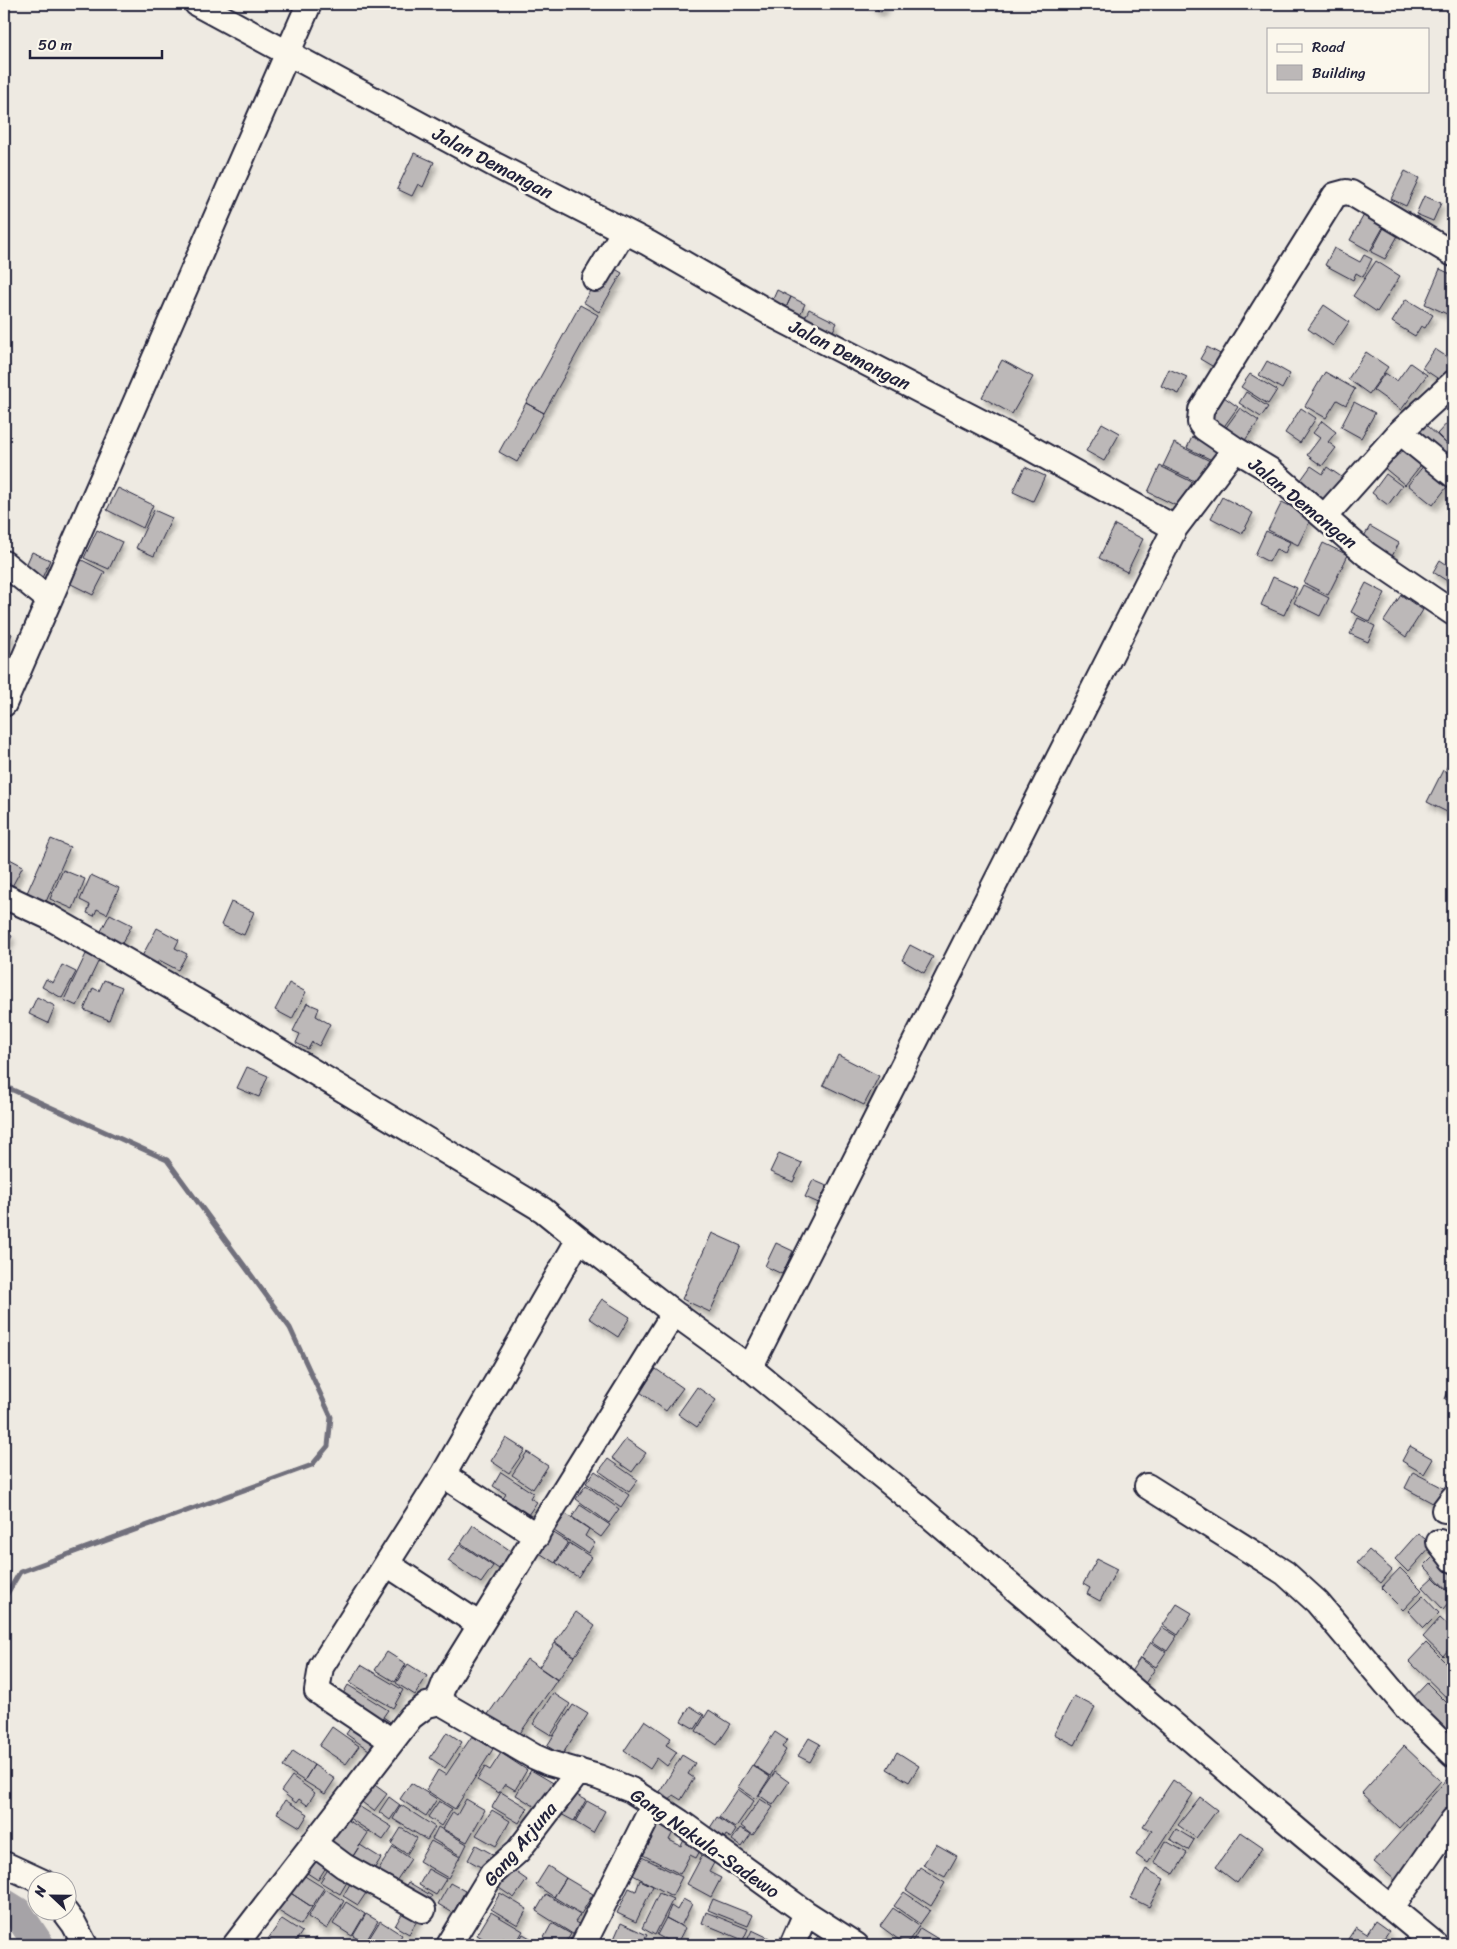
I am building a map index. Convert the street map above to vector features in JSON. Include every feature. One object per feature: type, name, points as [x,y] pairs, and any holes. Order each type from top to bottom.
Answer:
[{"type":"street","name":"Jalan Demangan","points":[[197,4],[497,166],[663,251],[761,309],[1016,440],[1175,528],[1235,449],[1270,470],[1325,516],[1366,554],[1452,610]]},
{"type":"street","points":[[6,694],[309,4]]},
{"type":"street","points":[[1235,449],[1204,428],[1200,423],[1201,410],[1335,195],[1346,192],[1351,193],[1453,254]]},
{"type":"street","points":[[596,280],[624,231]]},
{"type":"street","points":[[1325,516],[1400,432],[1453,383]]},
{"type":"street","points":[[1400,432],[1453,475]]},
{"type":"street","points":[[750,1368],[1175,528]]},
{"type":"street","points":[[4,563],[48,599]]},
{"type":"street","points":[[4,896],[48,917],[227,1020],[543,1210],[674,1313],[750,1368],[917,1505],[1304,1836],[1436,1945]]},
{"type":"street","points":[[392,1742],[317,1691],[321,1667],[443,1475],[578,1239]]},
{"type":"street","points":[[235,1945],[411,1717],[418,1710],[440,1702],[440,1695],[445,1682],[674,1313]]},
{"type":"street","points":[[443,1475],[537,1536]]},
{"type":"street","points":[[1147,1486],[1285,1573],[1301,1586],[1318,1602],[1410,1712],[1453,1754]]},
{"type":"street","points":[[387,1564],[480,1625]]},
{"type":"street","name":"Gang Nakula-Sadewo","points":[[440,1702],[533,1756],[614,1782],[654,1804],[806,1913],[856,1945]]},
{"type":"street","name":"Gang Arjuna","points":[[449,1945],[492,1874],[518,1851],[579,1771]]},
{"type":"street","points":[[582,1945],[654,1804]]},
{"type":"street","points":[[1392,1907],[1453,1820]]},
{"type":"street","points":[[313,1842],[344,1866],[423,1910]]},
{"type":"street","points":[[4,1864],[28,1875]]},
{"type":"street","points":[[792,1945],[806,1913]]},
{"type":"street","points":[[72,1922],[85,1945]]},
{"type":"building","points":[[869,4],[887,4],[881,12]]},
{"type":"building","points":[[414,153],[434,162],[423,187],[418,184],[412,196],[397,189]]},
{"type":"building","points":[[1405,171],[1419,178],[1406,206],[1391,199]]},
{"type":"building","points":[[1424,196],[1441,203],[1433,221],[1416,214]]},
{"type":"building","points":[[1365,213],[1385,224],[1370,251],[1350,240]]},
{"type":"building","points":[[1386,224],[1400,232],[1385,259],[1371,252]]},
{"type":"building","points":[[1334,248],[1360,262],[1364,255],[1372,259],[1363,277],[1356,273],[1353,280],[1325,265]]},
{"type":"building","points":[[1376,261],[1400,276],[1377,312],[1353,296]]},
{"type":"building","points":[[607,264],[622,273],[599,312],[583,302]]},
{"type":"building","points":[[1440,269],[1453,275],[1453,300],[1447,314],[1425,304]]},
{"type":"building","points":[[777,290],[791,297],[784,312],[770,306]]},
{"type":"building","points":[[791,297],[805,304],[798,319],[784,312]]},
{"type":"building","points":[[1406,299],[1433,315],[1425,328],[1421,326],[1415,336],[1392,322]]},
{"type":"building","points":[[580,305],[598,315],[544,413],[526,403]]},
{"type":"building","points":[[1324,305],[1349,322],[1333,346],[1308,329]]},
{"type":"building","points":[[809,309],[837,323],[828,341],[800,328]]},
{"type":"building","points":[[1207,347],[1226,357],[1219,370],[1200,359]]},
{"type":"building","points":[[1435,349],[1453,361],[1453,374],[1446,384],[1422,368]]},
{"type":"building","points":[[1366,352],[1388,367],[1369,394],[1348,379]]},
{"type":"building","points":[[1002,360],[1033,377],[1012,414],[982,397]]},
{"type":"building","points":[[1267,361],[1290,374],[1282,389],[1259,375]]},
{"type":"building","points":[[1410,363],[1427,375],[1401,410],[1373,390],[1385,373],[1397,381]]},
{"type":"building","points":[[1169,369],[1187,377],[1179,394],[1161,386]]},
{"type":"building","points":[[1325,372],[1355,389],[1346,405],[1337,400],[1326,418],[1305,406]]},
{"type":"building","points":[[1250,374],[1277,390],[1268,404],[1241,387]]},
{"type":"building","points":[[1246,392],[1268,407],[1261,417],[1239,403]]},
{"type":"building","points":[[1224,397],[1238,407],[1220,432],[1206,422]]},
{"type":"building","points":[[1354,402],[1375,413],[1361,438],[1341,427]]},
{"type":"building","points":[[526,403],[544,413],[517,462],[499,452]]},
{"type":"building","points":[[1240,408],[1259,421],[1240,447],[1222,433]]},
{"type":"building","points":[[1301,408],[1316,418],[1300,443],[1285,433]]},
{"type":"building","points":[[1322,421],[1336,432],[1328,442],[1336,448],[1322,466],[1307,455],[1320,438],[1313,433]]},
{"type":"building","points":[[1449,421],[1453,425],[1453,450],[1437,434]]},
{"type":"building","points":[[1102,423],[1120,433],[1104,461],[1086,451]]},
{"type":"building","points":[[1426,425],[1453,450],[1453,456],[1444,466],[1414,438]]},
{"type":"building","points":[[1192,437],[1221,451],[1216,462],[1187,448]]},
{"type":"building","points":[[1404,439],[1427,457],[1405,485],[1382,466]]},
{"type":"building","points":[[1174,443],[1214,463],[1203,485],[1163,466]]},
{"type":"building","points":[[1429,459],[1453,479],[1433,505],[1408,485]]},
{"type":"building","points":[[1160,466],[1194,483],[1181,508],[1148,492]]},
{"type":"building","points":[[1311,466],[1323,474],[1327,467],[1343,478],[1326,503],[1298,484]]},
{"type":"building","points":[[1025,467],[1045,476],[1033,501],[1013,492]]},
{"type":"building","points":[[1386,474],[1402,486],[1388,505],[1372,493]]},
{"type":"building","points":[[118,488],[153,505],[143,528],[107,510]]},
{"type":"building","points":[[1222,497],[1253,513],[1242,534],[1211,518]]},
{"type":"building","points":[[1282,502],[1312,517],[1298,545],[1268,530]]},
{"type":"building","points":[[154,510],[172,518],[154,556],[136,548]]},
{"type":"building","points":[[1115,525],[1143,539],[1127,572],[1099,558]]},
{"type":"building","points":[[1370,526],[1399,543],[1389,562],[1359,545]]},
{"type":"building","points":[[97,530],[122,542],[109,569],[84,558]]},
{"type":"building","points":[[1266,531],[1290,542],[1285,553],[1276,549],[1269,562],[1255,555]]},
{"type":"building","points":[[1323,543],[1348,555],[1328,595],[1304,583]]},
{"type":"building","points":[[32,552],[50,560],[42,578],[24,570]]},
{"type":"building","points":[[1453,559],[1452,584],[1433,572],[1440,560],[1449,566]]},
{"type":"building","points":[[82,560],[105,572],[93,595],[69,583]]},
{"type":"building","points":[[1273,577],[1297,588],[1284,615],[1261,605]]},
{"type":"building","points":[[1366,583],[1385,593],[1370,622],[1351,612]]},
{"type":"building","points":[[1303,585],[1329,598],[1320,616],[1294,603]]},
{"type":"building","points":[[1401,595],[1423,610],[1406,637],[1384,621]]},
{"type":"building","points":[[1358,618],[1375,626],[1368,642],[1350,634]]},
{"type":"building","points":[[4,630],[12,634],[4,653]]},
{"type":"building","points":[[1453,754],[1453,773],[1446,769]]},
{"type":"building","points":[[1443,770],[1453,775],[1453,798],[1447,812],[1427,802]]},
{"type":"building","points":[[51,839],[70,847],[45,904],[26,895]]},
{"type":"building","points":[[4,856],[23,866],[9,892],[4,889]]},
{"type":"building","points":[[63,870],[85,879],[73,909],[50,899]]},
{"type":"building","points":[[91,875],[119,888],[107,914],[97,909],[94,916],[87,913],[90,905],[80,900]]},
{"type":"building","points":[[231,902],[254,912],[244,935],[221,925]]},
{"type":"building","points":[[110,914],[132,925],[120,947],[99,935]]},
{"type":"building","points":[[157,928],[179,940],[175,948],[187,954],[178,970],[159,960],[155,968],[140,960]]},
{"type":"building","points":[[4,931],[12,936],[4,952]]},
{"type":"building","points":[[910,945],[933,957],[924,973],[902,960]]},
{"type":"building","points":[[86,954],[99,960],[77,1006],[64,1000]]},
{"type":"building","points":[[62,965],[76,972],[62,998],[42,987],[46,979],[53,983]]},
{"type":"building","points":[[104,980],[122,987],[109,1020],[84,1010],[93,988],[99,991]]},
{"type":"building","points":[[289,983],[306,992],[292,1019],[275,1010]]},
{"type":"building","points":[[37,997],[55,1006],[48,1023],[29,1014]]},
{"type":"building","points":[[307,1003],[319,1008],[316,1016],[330,1024],[319,1046],[312,1042],[308,1049],[296,1043],[300,1034],[293,1031]]},
{"type":"building","points":[[838,1055],[879,1076],[864,1105],[823,1085]]},
{"type":"building","points":[[247,1067],[268,1076],[259,1097],[237,1088]]},
{"type":"building","points":[[779,1153],[802,1163],[793,1182],[770,1172]]},
{"type":"building","points":[[813,1180],[829,1187],[821,1204],[805,1197]]},
{"type":"building","points":[[712,1233],[741,1246],[710,1312],[682,1299]]},
{"type":"building","points":[[776,1243],[793,1251],[782,1274],[765,1266]]},
{"type":"building","points":[[602,1299],[630,1317],[618,1337],[589,1318]]},
{"type":"building","points":[[656,1369],[683,1388],[666,1411],[640,1392]]},
{"type":"building","points":[[1453,1379],[1453,1402],[1445,1399]]},
{"type":"building","points":[[697,1387],[716,1400],[697,1427],[678,1414]]},
{"type":"building","points":[[506,1438],[525,1450],[509,1473],[491,1461]]},
{"type":"building","points":[[626,1439],[646,1453],[632,1472],[612,1458]]},
{"type":"building","points":[[1410,1446],[1433,1459],[1424,1474],[1402,1461]]},
{"type":"building","points":[[527,1452],[548,1466],[533,1489],[512,1475]]},
{"type":"building","points":[[608,1459],[638,1480],[629,1492],[599,1471]]},
{"type":"building","points":[[595,1471],[629,1495],[621,1507],[586,1483]]},
{"type":"building","points":[[501,1472],[533,1493],[530,1498],[537,1502],[528,1515],[522,1510],[517,1518],[498,1506],[506,1494],[493,1486]]},
{"type":"building","points":[[1413,1472],[1449,1491],[1440,1507],[1405,1488]]},
{"type":"building","points":[[586,1485],[619,1509],[609,1523],[576,1499]]},
{"type":"building","points":[[580,1505],[610,1525],[601,1537],[572,1517]]},
{"type":"building","points":[[566,1514],[589,1529],[585,1536],[595,1543],[588,1553],[554,1531]]},
{"type":"building","points":[[473,1525],[511,1551],[499,1569],[461,1543]]},
{"type":"building","points":[[549,1530],[568,1542],[555,1563],[535,1550]]},
{"type":"building","points":[[1418,1533],[1432,1545],[1408,1572],[1395,1559]]},
{"type":"building","points":[[569,1543],[591,1557],[578,1577],[556,1563]]},
{"type":"building","points":[[460,1544],[493,1566],[481,1583],[448,1561]]},
{"type":"building","points":[[1369,1550],[1392,1570],[1381,1583],[1357,1563]]},
{"type":"building","points":[[1439,1551],[1453,1566],[1453,1596],[1424,1566]]},
{"type":"building","points":[[1097,1559],[1117,1569],[1100,1601],[1087,1594],[1090,1588],[1083,1584]]},
{"type":"building","points":[[1400,1568],[1422,1590],[1403,1610],[1381,1588]]},
{"type":"building","points":[[1433,1577],[1453,1597],[1443,1609],[1422,1587]]},
{"type":"building","points":[[1423,1596],[1439,1613],[1424,1628],[1408,1611]]},
{"type":"building","points":[[1177,1604],[1192,1613],[1178,1635],[1163,1625]]},
{"type":"building","points":[[576,1612],[595,1626],[575,1656],[555,1642]]},
{"type":"building","points":[[1440,1618],[1453,1630],[1453,1644],[1443,1656],[1423,1637]]},
{"type":"building","points":[[1162,1627],[1177,1636],[1167,1651],[1152,1641]]},
{"type":"building","points":[[1151,1642],[1166,1652],[1156,1667],[1141,1658]]},
{"type":"building","points":[[555,1643],[574,1657],[558,1680],[539,1667]]},
{"type":"building","points":[[1426,1643],[1453,1670],[1453,1704],[1409,1661]]},
{"type":"building","points":[[387,1652],[406,1664],[395,1682],[375,1670]]},
{"type":"building","points":[[1140,1658],[1155,1669],[1141,1689],[1126,1679]]},
{"type":"building","points":[[527,1659],[557,1680],[514,1742],[484,1720]]},
{"type":"building","points":[[408,1664],[427,1676],[415,1695],[396,1683]]},
{"type":"building","points":[[361,1665],[403,1690],[393,1708],[350,1683]]},
{"type":"building","points":[[1427,1683],[1453,1709],[1453,1749],[1407,1704]]},
{"type":"building","points":[[348,1685],[388,1710],[383,1717],[392,1723],[386,1733],[341,1697]]},
{"type":"building","points":[[553,1693],[570,1704],[551,1735],[533,1724]]},
{"type":"building","points":[[1074,1696],[1095,1707],[1075,1745],[1054,1734]]},
{"type":"building","points":[[573,1705],[588,1714],[562,1755],[547,1746]]},
{"type":"building","points":[[690,1706],[704,1715],[695,1729],[681,1721]]},
{"type":"building","points":[[709,1710],[731,1724],[717,1745],[696,1731]]},
{"type":"building","points":[[356,1720],[379,1736],[369,1750],[346,1734]]},
{"type":"building","points":[[645,1720],[671,1738],[666,1745],[677,1752],[667,1766],[657,1758],[650,1769],[624,1751]]},
{"type":"building","points":[[332,1727],[359,1746],[346,1764],[319,1746]]},
{"type":"building","points":[[447,1732],[462,1742],[445,1768],[430,1758]]},
{"type":"building","points":[[775,1732],[787,1740],[782,1747],[786,1750],[770,1776],[753,1765]]},
{"type":"building","points":[[472,1736],[493,1749],[455,1809],[426,1790],[438,1770],[446,1775]]},
{"type":"building","points":[[809,1738],[820,1744],[810,1762],[798,1756]]},
{"type":"building","points":[[1404,1746],[1441,1781],[1399,1828],[1362,1793]]},
{"type":"building","points":[[293,1751],[314,1765],[304,1781],[283,1767]]},
{"type":"building","points":[[897,1752],[919,1766],[909,1782],[887,1769]]},
{"type":"building","points":[[501,1753],[527,1770],[515,1790],[505,1784],[499,1793],[477,1780],[485,1767],[490,1770]]},
{"type":"building","points":[[682,1755],[695,1763],[688,1774],[694,1778],[681,1800],[673,1795],[669,1802],[658,1795]]},
{"type":"building","points":[[314,1765],[335,1779],[325,1794],[304,1781]]},
{"type":"building","points":[[752,1765],[770,1777],[756,1799],[738,1787]]},
{"type":"building","points":[[531,1770],[555,1784],[539,1809],[516,1795]]},
{"type":"building","points":[[775,1772],[789,1782],[773,1805],[759,1795]]},
{"type":"building","points":[[292,1776],[315,1793],[307,1805],[299,1799],[296,1803],[281,1791]]},
{"type":"building","points":[[1448,1778],[1453,1783],[1453,1813],[1395,1880],[1374,1862]]},
{"type":"building","points":[[1173,1780],[1193,1794],[1148,1863],[1136,1855],[1152,1831],[1143,1826]]},
{"type":"building","points":[[372,1783],[387,1794],[374,1811],[359,1800]]},
{"type":"building","points":[[411,1783],[437,1799],[426,1816],[400,1799]]},
{"type":"building","points":[[738,1789],[754,1801],[735,1828],[719,1817]]},
{"type":"building","points":[[569,1791],[586,1800],[574,1821],[557,1812]]},
{"type":"building","points":[[501,1792],[528,1808],[519,1823],[492,1807]]},
{"type":"building","points":[[389,1797],[400,1805],[390,1820],[379,1812]]},
{"type":"building","points":[[1200,1797],[1217,1810],[1196,1838],[1178,1825]]},
{"type":"building","points":[[466,1799],[485,1810],[467,1842],[443,1829],[453,1812],[457,1815]]},
{"type":"building","points":[[760,1799],[773,1807],[753,1835],[741,1826]]},
{"type":"building","points":[[285,1800],[308,1814],[300,1827],[277,1813]]},
{"type":"building","points":[[439,1801],[452,1809],[441,1826],[428,1817]]},
{"type":"building","points":[[587,1801],[605,1811],[593,1833],[575,1822]]},
{"type":"building","points":[[357,1805],[392,1827],[383,1840],[349,1818]]},
{"type":"building","points":[[401,1805],[435,1827],[427,1840],[393,1819]]},
{"type":"building","points":[[492,1810],[510,1821],[496,1846],[476,1835]]},
{"type":"building","points":[[343,1817],[368,1833],[348,1864],[324,1849]]},
{"type":"building","points":[[717,1817],[736,1830],[731,1838],[726,1835],[721,1844],[706,1834]]},
{"type":"building","points":[[660,1822],[674,1830],[669,1840],[681,1846],[685,1838],[702,1847],[696,1858],[690,1855],[680,1874],[643,1855]]},
{"type":"building","points":[[438,1827],[467,1844],[461,1856],[432,1839]]},
{"type":"building","points":[[401,1828],[417,1838],[407,1854],[391,1844]]},
{"type":"building","points":[[740,1828],[751,1834],[742,1847],[732,1840]]},
{"type":"building","points":[[1176,1829],[1194,1840],[1188,1850],[1170,1839]]},
{"type":"building","points":[[1241,1832],[1263,1847],[1237,1883],[1216,1867]]},
{"type":"building","points":[[431,1841],[460,1857],[448,1878],[419,1861]]},
{"type":"building","points":[[1166,1841],[1187,1853],[1174,1874],[1154,1862]]},
{"type":"building","points":[[936,1844],[957,1856],[945,1877],[923,1865]]},
{"type":"building","points":[[360,1845],[381,1858],[369,1877],[348,1864]]},
{"type":"building","points":[[476,1845],[496,1856],[488,1871],[468,1860]]},
{"type":"building","points":[[393,1847],[411,1859],[394,1884],[377,1872]]},
{"type":"building","points":[[312,1851],[330,1861],[318,1880],[301,1869]]},
{"type":"building","points":[[702,1856],[714,1863],[709,1872],[721,1878],[711,1897],[687,1884]]},
{"type":"building","points":[[642,1857],[682,1877],[672,1896],[633,1875]]},
{"type":"building","points":[[332,1863],[351,1875],[340,1894],[320,1882]]},
{"type":"building","points":[[548,1866],[566,1878],[554,1897],[536,1885]]},
{"type":"building","points":[[920,1867],[945,1883],[931,1906],[906,1890]]},
{"type":"building","points":[[510,1868],[527,1880],[514,1898],[496,1886]]},
{"type":"building","points":[[428,1869],[446,1879],[436,1895],[419,1885]]},
{"type":"building","points":[[1146,1869],[1164,1879],[1149,1907],[1131,1898]]},
{"type":"building","points":[[295,1870],[324,1888],[312,1907],[283,1888]]},
{"type":"building","points":[[354,1877],[370,1887],[358,1905],[343,1896]]},
{"type":"building","points":[[566,1878],[593,1894],[581,1914],[554,1897]]},
{"type":"building","points":[[640,1880],[653,1886],[636,1922],[617,1913],[629,1888],[636,1891]]},
{"type":"building","points":[[408,1882],[432,1896],[425,1907],[401,1894]]},
{"type":"building","points":[[450,1883],[465,1891],[453,1913],[438,1904]]},
{"type":"building","points":[[283,1888],[312,1907],[301,1925],[272,1907]]},
{"type":"building","points":[[325,1889],[344,1901],[327,1929],[308,1917]]},
{"type":"building","points":[[904,1892],[930,1910],[920,1924],[894,1906]]},
{"type":"building","points":[[500,1893],[527,1909],[518,1925],[491,1909]]},
{"type":"building","points":[[659,1893],[673,1899],[655,1935],[642,1928]]},
{"type":"building","points":[[546,1894],[580,1915],[575,1922],[582,1926],[576,1936],[536,1911]]},
{"type":"building","points":[[683,1899],[692,1904],[681,1926],[666,1918],[671,1906],[677,1910]]},
{"type":"building","points":[[713,1899],[753,1915],[748,1926],[708,1910]]},
{"type":"building","points":[[346,1902],[365,1914],[352,1936],[333,1924]]},
{"type":"building","points":[[407,1905],[421,1914],[409,1934],[395,1926]]},
{"type":"building","points":[[893,1908],[919,1926],[906,1945],[880,1926]]},
{"type":"building","points":[[491,1912],[523,1931],[515,1945],[503,1938],[498,1945],[494,1945],[477,1935]]},
{"type":"building","points":[[706,1912],[748,1929],[743,1940],[702,1923]]},
{"type":"building","points":[[366,1914],[378,1921],[365,1943],[353,1936]]},
{"type":"building","points":[[666,1918],[685,1928],[676,1945],[657,1935]]},
{"type":"building","points":[[282,1919],[302,1932],[293,1945],[276,1945],[268,1939]]},
{"type":"building","points":[[380,1921],[402,1935],[396,1945],[365,1945]]},
{"type":"building","points":[[1375,1921],[1389,1931],[1379,1945],[1344,1945],[1356,1927],[1367,1934]]},
{"type":"building","points":[[552,1923],[571,1934],[564,1945],[545,1945],[541,1943]]},
{"type":"building","points":[[621,1923],[647,1935],[642,1945],[628,1945],[614,1939]]},
{"type":"building","points":[[920,1928],[948,1945],[910,1945]]},
{"type":"building","points":[[752,1930],[769,1938],[766,1945],[745,1945]]},
{"type":"building","points":[[523,1934],[543,1945],[517,1945]]},
{"type":"building","points":[[818,1936],[831,1945],[811,1945]]},
{"type":"building","points":[[315,1938],[328,1945],[311,1945]]},
{"type":"waterway","points":[[4,1086],[167,1160],[290,1328],[331,1417],[328,1446],[312,1465],[20,1572],[4,1599]]},
{"type":"waterway","points":[[4,1904],[17,1912],[39,1945]]}]
